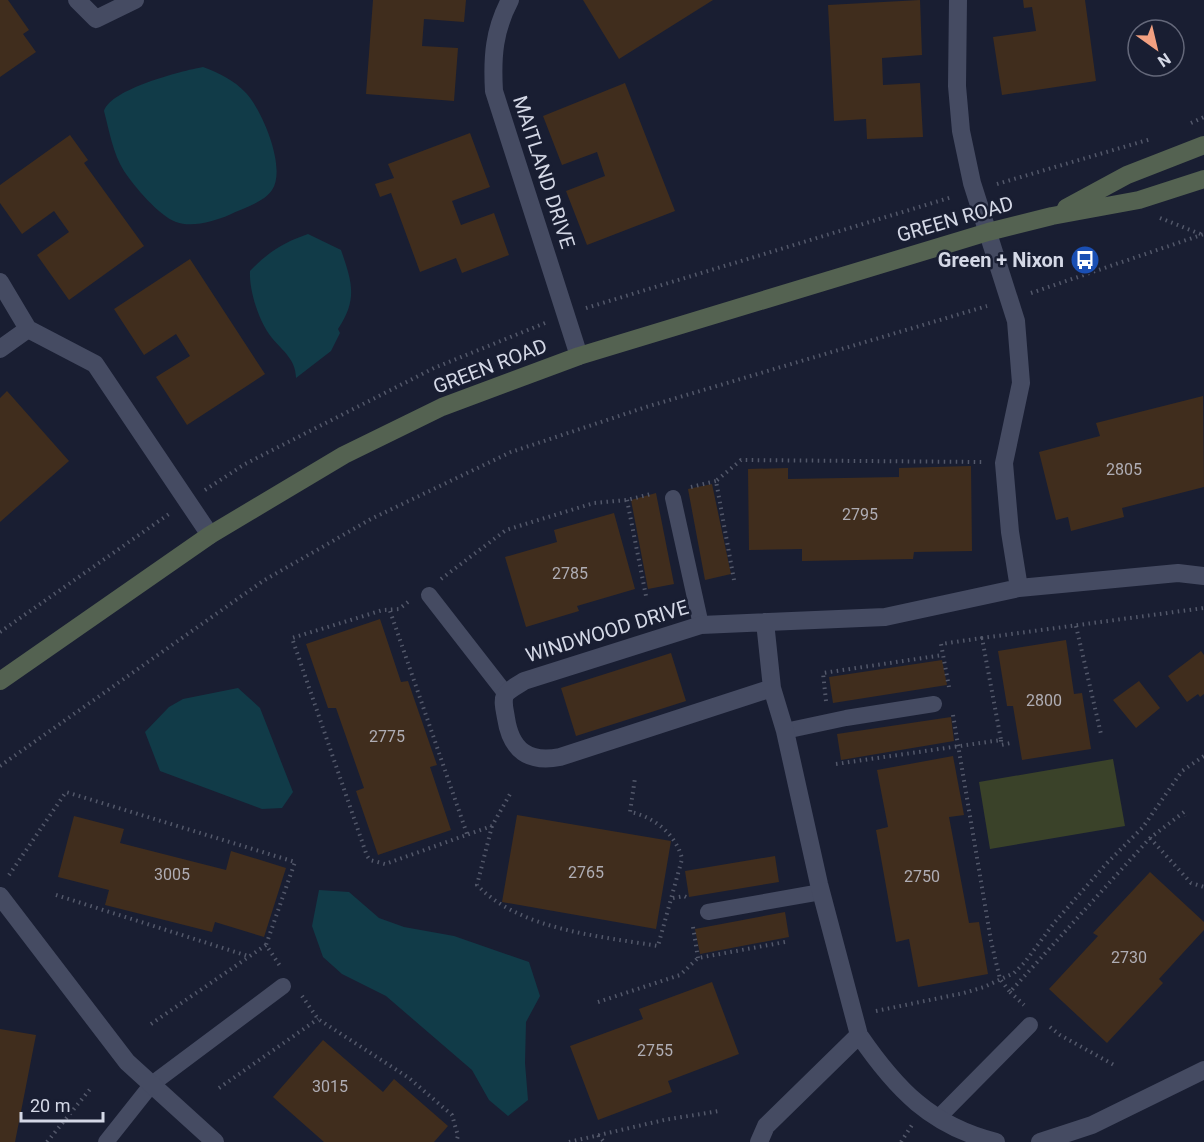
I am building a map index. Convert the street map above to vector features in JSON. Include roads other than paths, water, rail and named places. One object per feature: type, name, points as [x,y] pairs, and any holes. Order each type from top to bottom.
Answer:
[{"type":"street","points":[[77,0],[96,19],[135,0]]},
{"type":"street","name":"MAITLAND DRIVE","points":[[510,0],[499,21],[492,56],[494,91],[579,356]]},
{"type":"street","points":[[958,0],[957,86],[961,131],[972,183],[1016,321],[1021,383],[1005,463],[1010,532],[1019,588]]},
{"type":"street","name":"GREEN ROAD","points":[[1052,216],[1127,175],[1204,145]]},
{"type":"street","name":"GREEN ROAD","points":[[0,681],[210,535],[344,455],[442,407],[579,356],[988,232],[1052,216],[1139,200],[1204,179]]},
{"type":"street","points":[[0,282],[28,329],[95,364],[210,535]]},
{"type":"street","points":[[0,349],[28,329]]},
{"type":"street","name":"WINDWOOD DRIVE","points":[[506,694],[524,681],[701,625],[885,617],[1019,588],[1178,573],[1204,576]]},
{"type":"street","points":[[765,622],[772,688],[785,731],[821,892],[859,1035],[887,1076],[912,1101],[974,1137],[996,1142]]},
{"type":"street","points":[[506,694],[504,702],[508,731],[521,752],[540,761],[560,757],[772,688]]},
{"type":"street","points":[[3,905],[127,1062],[215,1142]]},
{"type":"street","points":[[759,1142],[766,1126],[859,1035]]},
{"type":"street","points":[[1040,1142],[1095,1133],[1204,1070]]},
{"type":"lane","points":[[673,494],[701,625]]},
{"type":"lane","points":[[429,595],[506,694]]},
{"type":"lane","points":[[785,731],[846,718],[934,704]]},
{"type":"lane","points":[[708,912],[821,892]]},
{"type":"lane","points":[[106,1142],[152,1084],[288,982]]},
{"type":"lane","points":[[938,1118],[1029,1017]]},
{"type":"water","points":[[203,67],[231,81],[241,88],[252,101],[271,140],[277,168],[276,180],[268,195],[252,205],[210,221],[182,224],[162,214],[140,192],[124,171],[114,150],[104,111],[109,103],[119,95],[133,88],[179,72]]},
{"type":"water","points":[[308,234],[341,250],[350,281],[351,299],[338,329],[340,333],[331,351],[296,378],[294,366],[267,331],[259,315],[251,288],[250,271],[276,249]]},
{"type":"water","points":[[238,688],[260,708],[293,792],[282,808],[262,809],[160,771],[145,732],[169,707],[183,699]]},
{"type":"water","points":[[319,890],[349,892],[379,918],[404,927],[454,936],[529,962],[540,996],[526,1022],[525,1063],[528,1100],[508,1116],[489,1100],[472,1070],[386,996],[342,974],[323,957],[312,926]]},
{"type":"place","name":"Green + Nixon","points":[[1085,260]]}]
